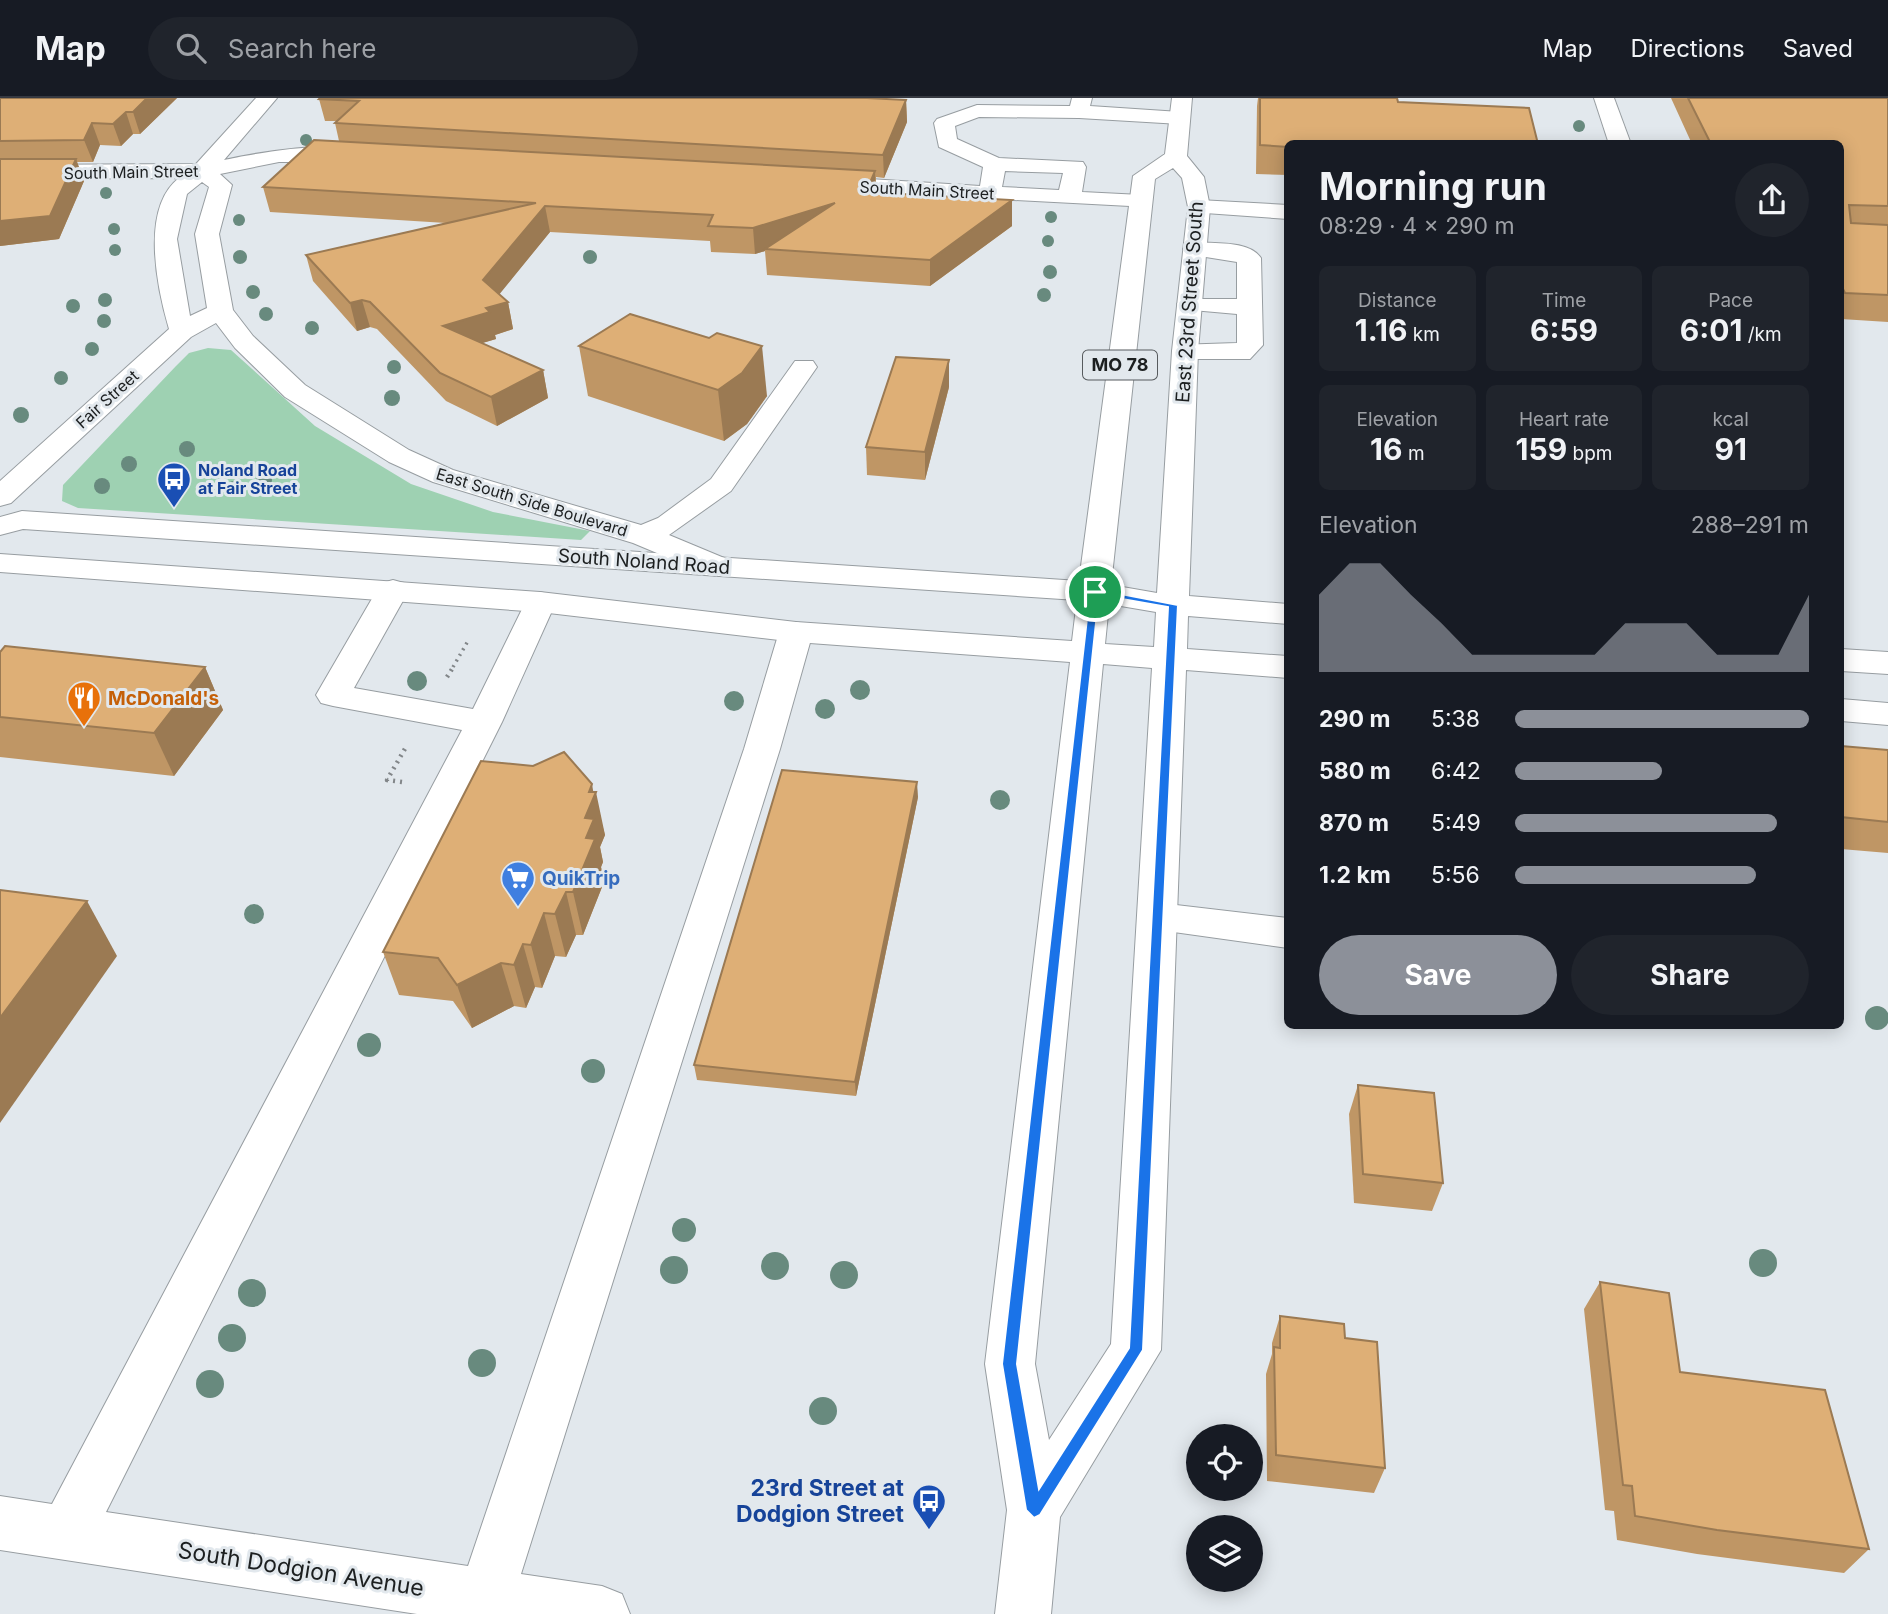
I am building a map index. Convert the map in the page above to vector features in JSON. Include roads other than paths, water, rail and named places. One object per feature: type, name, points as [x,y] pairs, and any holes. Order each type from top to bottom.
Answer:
[{"type":"main road","points":[[182,331],[174,304],[165,239],[176,191],[202,171],[267,98]]},
{"type":"main road","points":[[1604,98],[1618,140]]},
{"type":"main road","points":[[1069,198],[1075,167],[995,164],[947,142],[944,123],[977,111],[1080,105],[1181,108],[1176,157]]},
{"type":"main road","name":"South Main Street","points":[[0,172],[202,171],[279,155],[373,157]]},
{"type":"main road","name":"East 23rd Street South","points":[[1023,1614],[1034,1510],[1010,1364],[1144,176],[1176,157],[1193,177],[1199,206],[1185,351],[1136,1350],[1034,1510]]},
{"type":"main road","points":[[989,193],[995,164]]},
{"type":"main road","name":"East South Side Boulevard","points":[[202,171],[221,185],[207,234],[220,312],[244,342],[295,391],[398,456],[474,486],[644,536],[718,567]]},
{"type":"main road","name":"South Main Street","points":[[798,182],[1142,202]]},
{"type":"main road","points":[[1199,206],[1282,212],[1278,228],[1284,230]]},
{"type":"main road","points":[[1185,351],[1241,353],[1250,345],[1249,258],[1238,253],[1195,248]]},
{"type":"main road","points":[[1190,304],[1250,307]]},
{"type":"main road","name":"Fair Street","points":[[0,497],[182,331],[220,312]]},
{"type":"main road","points":[[644,536],[669,524],[721,485],[804,367]]},
{"type":"main road","name":"South Noland Road","points":[[0,526],[33,520],[1095,592],[1173,605],[1284,614]]},
{"type":"main road","points":[[0,563],[393,590],[540,602],[796,632],[1284,667]]},
{"type":"main road","points":[[393,590],[332,695],[484,722]]},
{"type":"main road","points":[[66,1533],[484,722],[540,602]]},
{"type":"main road","points":[[486,1597],[758,762],[796,632]]},
{"type":"main road","points":[[1844,660],[1888,663]]},
{"type":"main road","points":[[1844,710],[1888,714]]},
{"type":"main road","points":[[1159,918],[1284,933]]},
{"type":"main road","name":"South Dodgion Avenue","points":[[0,1523],[602,1614]]},
{"type":"place","name":"Noland Road at Fair Street","points":[[174,509]]},
{"type":"place","name":"McDonald's","points":[[84,728]]},
{"type":"place","name":"QuikTrip","points":[[518,908]]},
{"type":"place","name":"23rd Street at Dodgion Street","points":[[929,1531]]}]
